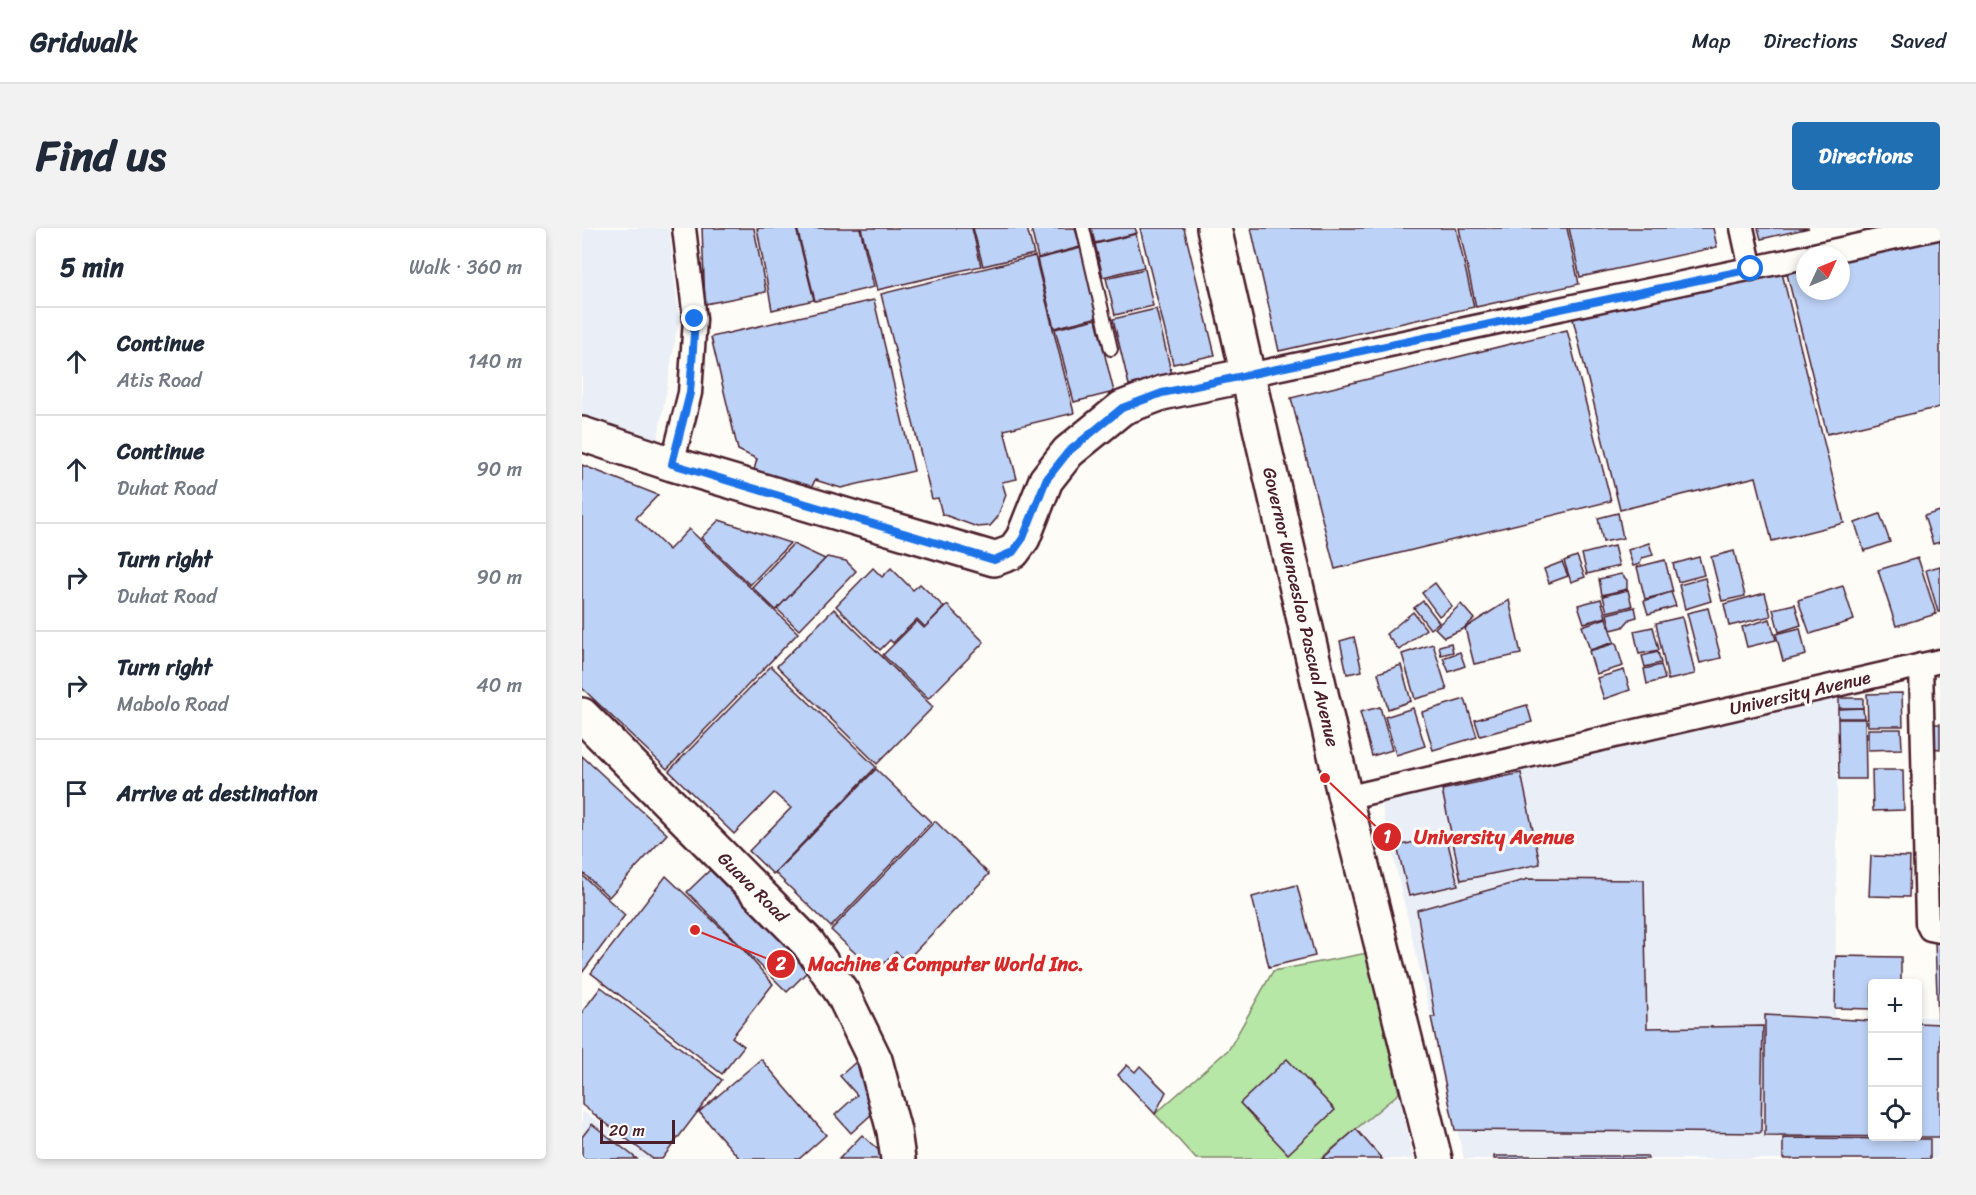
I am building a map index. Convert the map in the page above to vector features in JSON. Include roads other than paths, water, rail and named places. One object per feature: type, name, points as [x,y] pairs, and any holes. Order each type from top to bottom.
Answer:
[{"type":"street","points":[[672,464],[690,393],[695,319],[684,228]]},
{"type":"street","name":"Governor Wenceslao Pascual Avenue","points":[[1214,228],[1345,798],[1435,1159]]},
{"type":"street","points":[[1742,228],[1751,269]]},
{"type":"street","points":[[1850,247],[1937,228]]},
{"type":"street","points":[[582,434],[672,464],[994,560],[1013,552],[1023,538],[1046,480],[1068,452],[1122,408],[1162,393],[1796,259]]},
{"type":"street","points":[[1931,663],[1927,923],[1930,929],[1940,931]]},
{"type":"street","name":"University Avenue","points":[[1345,798],[1931,663]]},
{"type":"street","name":"Guava Road","points":[[582,715],[808,943],[843,994],[875,1060],[894,1131],[898,1159]]},
{"type":"lane","points":[[1083,228],[1111,349]]},
{"type":"place","name":"University Avenue","points":[[1325,778]]},
{"type":"place","name":"Machine & Computer World Inc.","points":[[695,930]]}]
